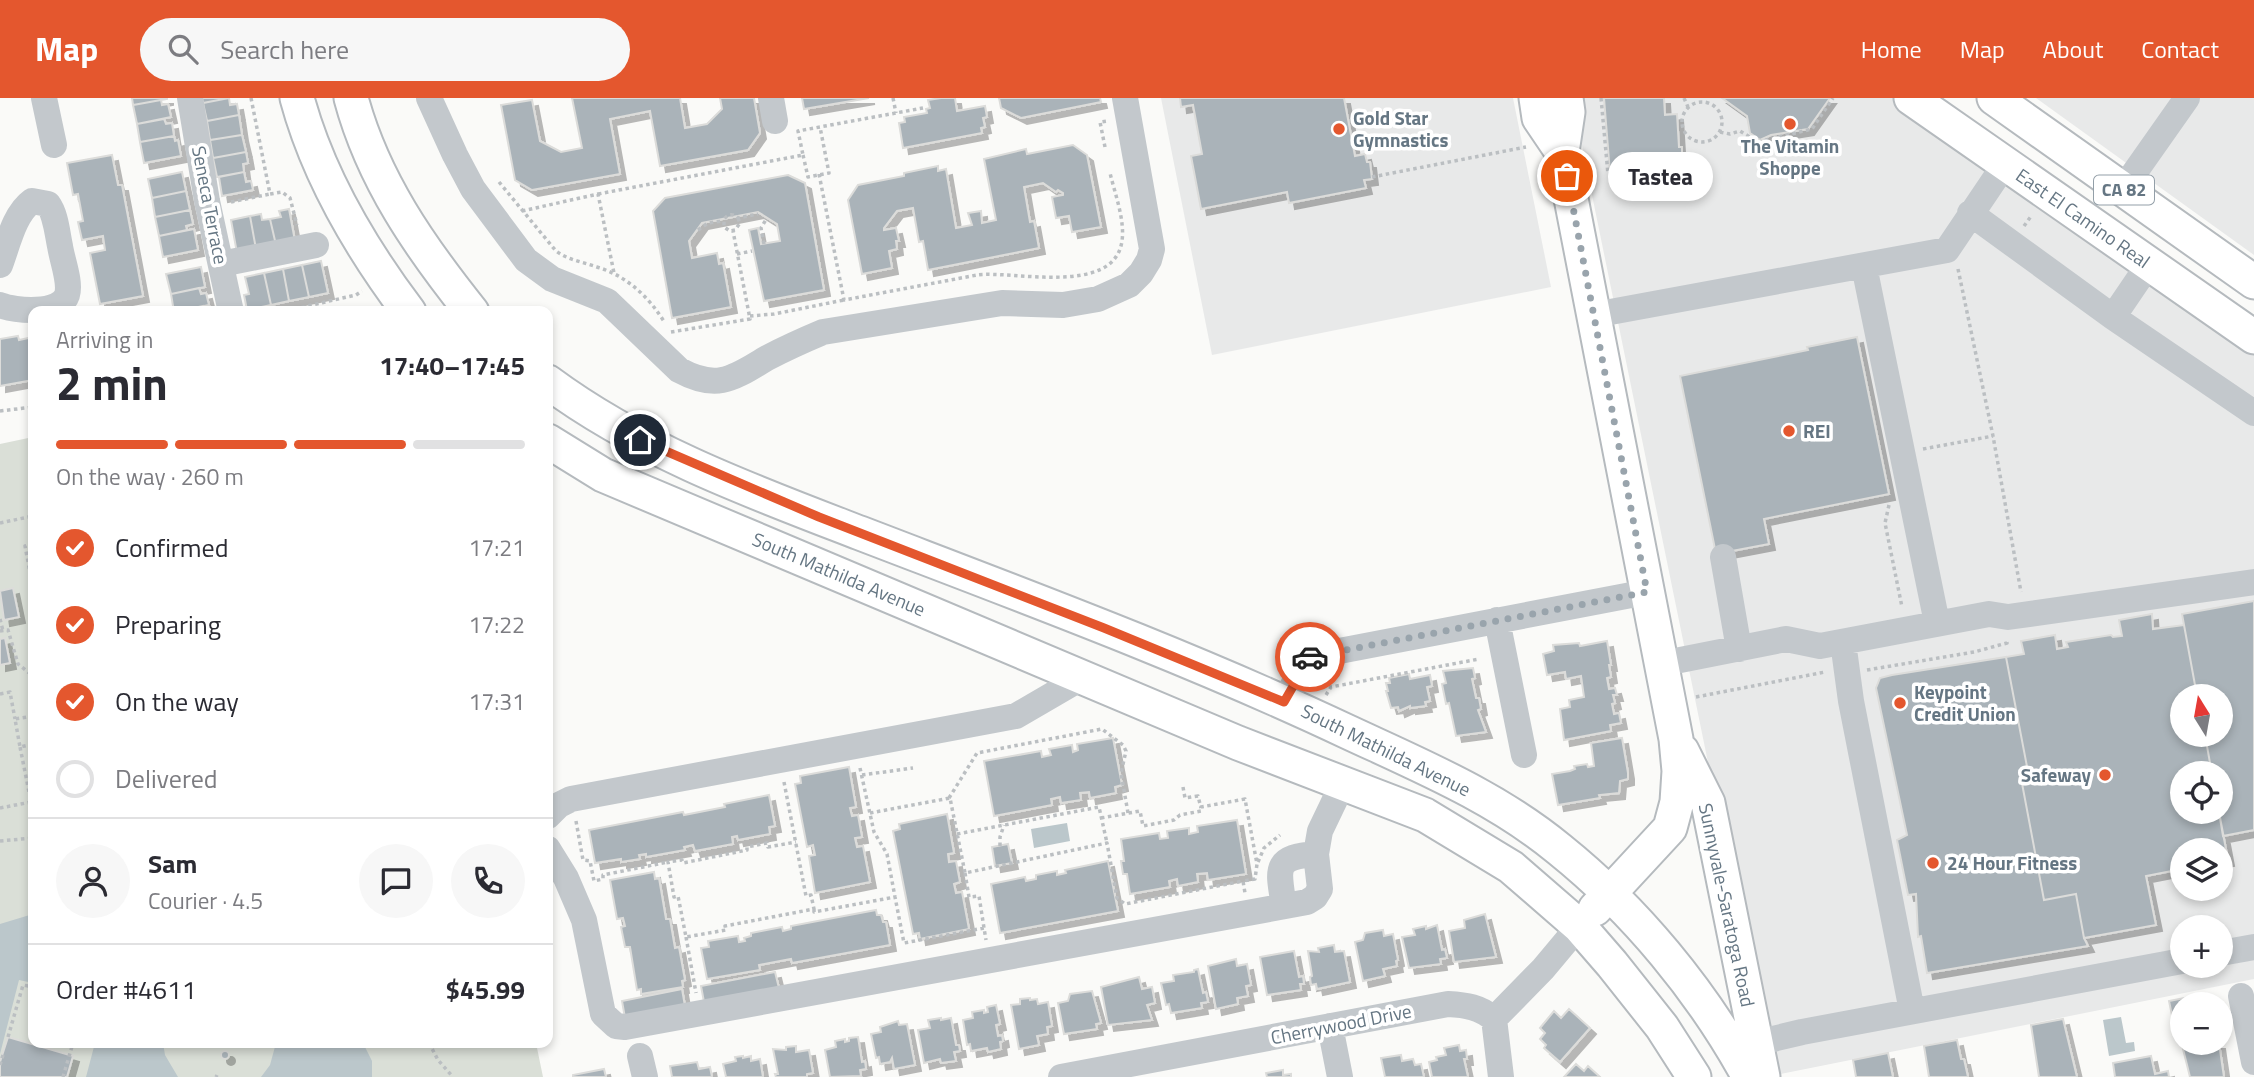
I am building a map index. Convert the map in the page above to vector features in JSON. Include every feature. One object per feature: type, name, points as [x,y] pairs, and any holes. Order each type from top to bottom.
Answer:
[{"type":"main road","points":[[297,98],[317,156],[334,194],[369,255],[405,306]]},
{"type":"main road","points":[[351,98],[373,163],[399,212],[434,264],[467,306]]},
{"type":"main road","name":"Sunnyvale-Saratoga Road","points":[[1536,98],[1539,118],[1562,152]]},
{"type":"main road","name":"Sunnyvale-Saratoga Road","points":[[1566,98],[1568,112],[1562,152],[1676,739],[1679,771],[1677,802],[1670,828],[1579,926]]},
{"type":"main road","name":"East El Camino Real","points":[[1911,98],[2254,337]]},
{"type":"main road","name":"CA 82","points":[[1994,98],[2254,282]]},
{"type":"main road","points":[[2005,164],[2026,152],[2096,200],[2112,199],[2123,189]]},
{"type":"main road","points":[[2149,264],[2178,253],[2254,306]]},
{"type":"main road","name":"South Mathilda Avenue","points":[[553,385],[626,432],[702,469],[1238,681],[1469,788],[1557,847],[1609,894],[1643,930],[1692,990],[1749,1077]]},
{"type":"main road","name":"South Mathilda Avenue","points":[[553,444],[603,475],[1238,743],[1424,815],[1511,867],[1579,926]]},
{"type":"main road","name":"Sunnyvale-Saratoga Road","points":[[1676,739],[1708,803],[1763,1077]]},
{"type":"main road","points":[[1579,926],[1655,1019],[1694,1077]]},
{"type":"street","points":[[44,98],[54,145]]},
{"type":"street","name":"Seneca Terrace","points":[[190,98],[207,201],[229,306]]},
{"type":"street","points":[[429,98],[473,189],[526,260],[552,279],[607,301],[679,370],[712,381],[724,380],[823,332],[1002,303],[1044,306],[1081,303],[1114,293],[1129,285],[1141,273],[1152,249],[1125,98]]},
{"type":"street","points":[[2123,189],[2187,98]]},
{"type":"street","points":[[1594,315],[1947,250],[2005,164]]},
{"type":"street","points":[[0,265],[15,224],[25,207],[37,200],[48,204],[68,289],[65,299],[52,306]]},
{"type":"street","points":[[1970,213],[2113,317],[2254,413]]},
{"type":"street","points":[[221,264],[309,247]]},
{"type":"street","points":[[2113,317],[2149,264]]},
{"type":"street","points":[[1864,265],[1937,623]]},
{"type":"street","points":[[0,305],[28,310]]},
{"type":"street","points":[[1723,557],[1740,649]]},
{"type":"street","points":[[1660,664],[1786,639],[1820,646],[1989,614],[2008,617],[2254,582]]},
{"type":"street","points":[[1284,702],[1308,657],[1647,592]]},
{"type":"street","points":[[1497,620],[1524,755]]},
{"type":"street","points":[[1843,642],[1912,1011]]},
{"type":"street","points":[[553,812],[559,805],[572,799],[1016,716],[1083,677]]},
{"type":"street","points":[[553,857],[566,878],[584,920],[606,1018],[616,1026],[625,1027],[1307,902],[1318,894],[1321,880],[1316,854],[1320,831],[1343,783]]},
{"type":"street","points":[[1284,906],[1281,867],[1293,856],[1316,854]]},
{"type":"street","points":[[1501,1077],[1494,1018],[1543,969],[1579,926]]},
{"type":"street","points":[[2233,951],[2254,947]]},
{"type":"street","points":[[1756,1043],[2170,963]]},
{"type":"street","points":[[2241,996],[2254,1062]]},
{"type":"street","name":"Cherrywood Drive","points":[[1061,1077],[1111,1072],[1448,1004],[1484,1010],[1494,1018]]},
{"type":"street","points":[[1330,1026],[1340,1077]]},
{"type":"path","points":[[251,98],[270,194]]},
{"type":"path","points":[[893,98],[896,113]]},
{"type":"path","points":[[1601,98],[1608,174],[1617,173],[1628,190],[1645,197]]},
{"type":"path","points":[[1684,98],[1688,107]]},
{"type":"path","points":[[1720,132],[1722,116],[1714,106],[1702,102],[1688,107],[1682,117],[1682,124],[1693,140],[1706,141],[1720,132],[1730,134],[1740,131],[1758,142],[1812,129],[1833,98]]},
{"type":"path","points":[[820,127],[829,173],[808,177],[798,131],[923,108]]},
{"type":"path","points":[[1372,177],[1528,146]]},
{"type":"path","points":[[522,211],[803,155]]},
{"type":"path","points":[[749,316],[774,314],[977,275],[1053,279],[1080,275],[1104,267],[1119,252],[1122,239],[1110,173]]},
{"type":"path","points":[[820,174],[844,300]]},
{"type":"path","points":[[499,182],[549,244],[564,257],[614,273],[646,297],[671,333],[750,319],[733,231]]},
{"type":"path","points":[[207,201],[223,198],[231,202],[282,192],[292,200],[309,247]]},
{"type":"path","points":[[598,194],[614,273]]},
{"type":"path","points":[[698,230],[708,223],[723,221],[728,215],[738,218],[758,214]]},
{"type":"path","points":[[733,231],[739,226],[738,218]]},
{"type":"path","points":[[764,244],[761,228],[767,218]]},
{"type":"path","points":[[723,221],[725,229],[733,231]]},
{"type":"path","points":[[737,254],[752,251]]},
{"type":"path","points":[[307,306],[356,295],[362,291]]},
{"type":"path","points":[[0,411],[28,408]]},
{"type":"path","points":[[0,523],[28,517]]},
{"type":"path","points":[[28,545],[25,546],[28,562]]},
{"type":"path","points":[[0,618],[1,631],[8,630],[18,664],[28,672]]},
{"type":"path","points":[[1323,700],[1331,687],[1479,659]]},
{"type":"path","points":[[0,694],[10,692],[28,787]]},
{"type":"path","points":[[15,719],[28,717]]},
{"type":"path","points":[[989,961],[979,896],[969,897],[949,798],[977,753],[1102,729],[1123,745],[1126,751],[1121,773],[1128,813]]},
{"type":"path","points":[[20,747],[28,745]]},
{"type":"path","points":[[856,745],[874,832],[887,853],[904,943],[984,928]]},
{"type":"path","points":[[780,759],[806,896],[811,895],[814,912],[895,897]]},
{"type":"path","points":[[862,775],[913,768]]},
{"type":"path","points":[[1183,787],[1185,798],[1198,796],[1201,808]]},
{"type":"path","points":[[870,813],[949,798]]},
{"type":"path","points":[[572,799],[583,860],[590,861],[594,881],[603,879],[603,875],[668,862],[682,860],[683,863],[747,850],[747,847],[767,843],[768,847],[796,842]]},
{"type":"path","points":[[957,834],[1099,807],[1101,818],[1107,843],[1117,898],[1125,904],[1255,879],[1257,864],[1245,799],[1201,808],[1201,811],[1180,815],[1174,820],[1143,826],[1140,811],[1101,818]]},
{"type":"path","points":[[0,808],[28,803]]},
{"type":"path","points":[[1000,846],[1004,825]]},
{"type":"path","points":[[0,841],[28,838]]},
{"type":"path","points":[[965,873],[1107,843]]},
{"type":"path","points":[[668,862],[674,897],[678,896],[700,1014]]},
{"type":"path","points":[[1243,881],[1249,912]]},
{"type":"path","points":[[686,937],[726,930],[725,926],[814,909]]},
{"type":"path","points":[[8,1037],[23,985],[28,986]]},
{"type":"path","points":[[63,1077],[72,1048]]},
{"type":"path","points":[[432,1048],[453,1077]]},
{"type":"path","points":[[0,1065],[3,1055]]},
{"type":"shaded area","points":[[1161,98],[1513,98],[1551,287],[1212,355]]},
{"type":"shaded area","points":[[1580,98],[1896,98],[2254,353],[2254,979],[2189,992],[2170,992],[2170,996],[1776,1075],[1759,1012],[1582,146]]},
{"type":"shaded area","points":[[2036,98],[2254,98],[2254,255]]},
{"type":"shaded area","points":[[28,438],[28,1048],[537,1048],[543,1077],[0,1077],[0,444]]},
{"type":"shaded area","points":[[1067,823],[1070,841],[1034,848],[1031,829]]},
{"type":"shaded area","points":[[28,916],[28,982],[19,980],[0,1054],[0,924]]},
{"type":"shaded area","points":[[2121,1017],[2126,1043],[2134,1042],[2135,1051],[2109,1056],[2103,1020]]},
{"type":"shaded area","points":[[94,1048],[164,1048],[178,1077],[86,1077]]},
{"type":"shaded area","points":[[275,1048],[366,1048],[372,1061],[372,1077],[261,1077],[270,1065]]},
{"type":"building","points":[[132,98],[167,98],[167,99],[133,105]]},
{"type":"building","points":[[202,98],[229,98],[203,103]]},
{"type":"building","points":[[229,98],[230,105],[237,104],[239,115],[207,121],[203,103]]},
{"type":"building","points":[[572,98],[680,98],[685,128],[707,124],[722,109],[720,98],[754,98],[760,133],[748,150],[660,166],[650,111],[610,119],[620,174],[532,190],[515,180],[501,105],[532,100],[540,141],[561,152],[582,148]]},
{"type":"building","points":[[802,98],[869,98],[804,109]]},
{"type":"building","points":[[955,98],[957,111],[985,106],[987,117],[983,118],[985,127],[981,128],[982,133],[903,148],[899,123],[905,122],[904,117],[927,113],[926,109],[930,108],[928,100]]},
{"type":"building","points":[[999,98],[1100,98],[1101,102],[1021,118],[1001,108]]},
{"type":"building","points":[[1180,98],[1344,98],[1355,156],[1365,154],[1367,162],[1370,162],[1372,179],[1364,180],[1366,188],[1289,203],[1287,192],[1201,209],[1191,156],[1202,154],[1193,105],[1181,107]]},
{"type":"building","points":[[1604,98],[1664,98],[1665,115],[1677,114],[1679,147],[1682,147],[1682,174],[1631,176],[1631,171],[1610,173]]},
{"type":"building","points":[[1722,98],[1830,98],[1808,129],[1771,135],[1760,140],[1750,133],[1747,116]]},
{"type":"building","points":[[161,100],[162,105],[168,104],[171,117],[137,124],[133,105]]},
{"type":"building","points":[[239,115],[242,135],[210,140],[207,121]]},
{"type":"building","points":[[164,119],[166,124],[172,123],[174,136],[140,142],[137,124]]},
{"type":"building","points":[[242,135],[246,152],[213,158],[210,140]]},
{"type":"building","points":[[174,136],[175,141],[178,140],[181,156],[144,163],[140,142]]},
{"type":"building","points":[[1073,145],[1087,155],[1101,227],[1072,232],[1069,216],[1056,218],[1052,197],[1063,193],[1058,190],[1056,192],[1043,183],[1024,187],[1030,222],[1034,221],[1039,248],[928,270],[923,241],[919,242],[913,208],[897,211],[884,228],[896,228],[899,241],[896,241],[897,249],[889,251],[892,268],[862,274],[848,200],[858,185],[938,166],[938,171],[946,169],[956,228],[972,225],[968,213],[981,211],[982,223],[996,220],[984,159],[1026,149],[1027,154]]},
{"type":"building","points":[[246,152],[248,163],[243,164],[244,172],[217,177],[213,158]]},
{"type":"building","points":[[112,155],[118,185],[122,185],[143,296],[100,304],[90,253],[105,250],[103,236],[82,240],[78,222],[83,221],[78,194],[73,195],[67,163]]},
{"type":"building","points":[[182,172],[186,191],[152,198],[148,179]]},
{"type":"building","points":[[244,172],[246,182],[251,181],[253,190],[222,196],[219,177]]},
{"type":"building","points":[[788,175],[805,183],[824,290],[764,301],[749,230],[758,228],[761,244],[780,241],[777,224],[758,212],[702,223],[689,241],[692,258],[717,253],[719,264],[723,263],[731,307],[672,318],[653,211],[665,198]]},
{"type":"building","points":[[186,191],[190,210],[155,217],[152,198]]},
{"type":"building","points":[[289,209],[295,241],[276,245],[270,219],[281,217],[279,211]]},
{"type":"building","points":[[190,210],[193,224],[186,226],[187,230],[159,236],[155,217]]},
{"type":"building","points":[[261,214],[262,220],[270,219],[276,245],[256,249],[250,216]]},
{"type":"building","points":[[250,216],[256,249],[237,253],[231,220]]},
{"type":"building","points":[[194,229],[198,250],[163,257],[159,236]]},
{"type":"building","points":[[321,261],[328,293],[309,297],[302,265]]},
{"type":"building","points":[[302,265],[309,297],[289,301],[283,269]]},
{"type":"building","points":[[201,267],[205,287],[171,294],[166,274]]},
{"type":"building","points":[[283,269],[289,301],[271,305],[264,273]]},
{"type":"building","points":[[264,273],[271,305],[246,306],[244,295],[249,294],[245,277]]},
{"type":"building","points":[[199,288],[201,294],[206,293],[209,305],[173,306],[171,294]]},
{"type":"building","points":[[18,336],[19,340],[28,338],[28,381],[0,386],[0,339]]},
{"type":"building","points":[[1857,337],[1889,494],[1764,519],[1769,544],[1716,554],[1680,376],[1808,350],[1807,347]]},
{"type":"building","points":[[13,588],[19,617],[4,620],[0,591]]},
{"type":"building","points":[[2254,601],[2254,830],[2223,836],[2221,824],[2233,824],[2233,761],[2210,761],[2207,747],[2233,747],[2233,684],[2195,684],[2182,614]]},
{"type":"building","name":"Safeway","points":[[2152,614],[2153,629],[2184,625],[2195,684],[2170,684],[2170,747],[2207,747],[2210,761],[2170,761],[2170,824],[2221,824],[2224,838],[2170,838],[2170,871],[2146,876],[2156,925],[2084,938],[2076,894],[2044,900],[2021,778],[2029,777],[2006,657],[2024,654],[2021,641],[2055,635],[2057,649],[2068,647],[2066,642],[2111,635],[2122,636],[2119,620]]},
{"type":"building","points":[[5,638],[10,663],[0,665],[0,639]]},
{"type":"building","points":[[1607,641],[1611,677],[1607,678],[1609,689],[1615,688],[1617,695],[1613,695],[1615,703],[1612,704],[1614,714],[1619,713],[1621,723],[1610,725],[1611,731],[1564,740],[1560,709],[1570,707],[1569,700],[1584,697],[1581,676],[1566,679],[1565,672],[1547,675],[1543,654],[1554,651],[1553,645],[1579,643],[1580,646]]},
{"type":"building","points":[[2006,657],[2029,777],[2021,778],[2044,900],[2076,894],[2088,946],[1927,973],[1921,936],[1918,937],[1916,894],[1908,895],[1897,840],[1907,835],[1876,688],[1880,678],[1892,675]]},
{"type":"building","points":[[1473,668],[1475,678],[1472,679],[1481,709],[1478,710],[1486,732],[1456,736],[1442,684],[1446,683],[1443,671]]},
{"type":"building","points":[[1409,674],[1410,679],[1430,675],[1432,686],[1427,687],[1430,701],[1425,702],[1426,706],[1410,706],[1399,711],[1398,707],[1391,708],[1386,683],[1390,683],[1389,678]]},
{"type":"building","points":[[1113,738],[1122,785],[1115,787],[1116,793],[1090,798],[1089,792],[1080,793],[1081,800],[1061,803],[1060,797],[1051,799],[1052,805],[994,816],[984,761],[1041,751],[1042,757],[1051,755],[1049,749],[1072,745],[1073,752],[1078,750],[1077,744]]},
{"type":"building","points":[[1622,738],[1628,779],[1620,781],[1619,793],[1558,805],[1552,774],[1570,771],[1575,769],[1574,766],[1594,766],[1591,743]]},
{"type":"building","points":[[849,767],[856,807],[850,808],[852,816],[858,815],[862,837],[855,838],[857,847],[863,846],[870,882],[815,893],[809,856],[815,855],[813,845],[807,847],[795,784],[801,783],[800,776]]},
{"type":"building","points":[[769,795],[775,826],[769,827],[770,834],[738,840],[737,836],[732,837],[733,844],[695,851],[693,845],[684,847],[685,850],[646,857],[646,854],[639,855],[640,859],[595,863],[589,830],[683,812],[684,815]]},
{"type":"building","points":[[947,814],[954,853],[948,854],[949,862],[956,861],[960,882],[954,884],[956,893],[962,892],[969,929],[920,939],[919,933],[913,934],[893,831],[900,829],[899,824]]},
{"type":"building","points":[[1237,820],[1246,874],[1208,880],[1207,873],[1197,874],[1198,882],[1178,886],[1177,879],[1169,881],[1170,887],[1130,894],[1127,874],[1123,874],[1121,839],[1159,833],[1160,839],[1168,838],[1167,831],[1189,828],[1189,834],[1198,832],[1197,826]]},
{"type":"building","points":[[1008,844],[1012,863],[995,866],[992,847]]},
{"type":"building","points":[[1108,861],[1118,911],[1000,933],[991,884],[1025,877],[1026,881],[1036,879],[1036,875],[1057,871],[1057,875],[1066,873],[1065,870]]},
{"type":"building","points":[[654,872],[655,879],[659,878],[666,919],[670,919],[675,948],[679,947],[685,980],[682,981],[683,987],[641,994],[641,989],[637,990],[630,947],[625,947],[621,927],[625,926],[623,918],[617,919],[610,880]]},
{"type":"building","points":[[876,910],[877,915],[881,915],[883,922],[886,922],[890,945],[792,963],[791,959],[759,965],[760,970],[707,979],[701,948],[709,947],[708,941],[738,936],[739,942],[745,941],[744,938],[751,936],[751,933],[782,927],[783,931],[791,929],[791,926]]},
{"type":"building","points":[[1485,914],[1496,957],[1454,962],[1449,931],[1465,928],[1464,920]]},
{"type":"building","points":[[1437,925],[1442,950],[1445,949],[1447,958],[1440,959],[1441,964],[1409,968],[1402,937],[1415,935],[1413,929],[1426,926],[1426,929]]},
{"type":"building","points":[[1383,930],[1384,936],[1393,934],[1397,966],[1383,969],[1385,976],[1363,981],[1355,942],[1363,940],[1365,933]]},
{"type":"building","points":[[1334,945],[1335,952],[1344,951],[1350,982],[1317,989],[1316,984],[1311,985],[1308,951],[1319,952],[1318,948]]},
{"type":"building","points":[[1294,951],[1299,977],[1303,976],[1304,984],[1300,984],[1301,990],[1267,995],[1260,957]]},
{"type":"building","points":[[1236,959],[1237,966],[1247,964],[1251,985],[1246,986],[1248,996],[1237,998],[1238,1004],[1216,1009],[1208,966]]},
{"type":"building","points":[[1198,969],[1203,993],[1206,992],[1208,1002],[1201,1003],[1202,1008],[1171,1013],[1169,1004],[1166,1005],[1161,983],[1174,981],[1173,975]]},
{"type":"building","points":[[775,972],[779,988],[704,1002],[701,986]]},
{"type":"building","points":[[1139,977],[1142,989],[1152,987],[1155,1003],[1147,1005],[1152,1020],[1108,1025],[1101,987]]},
{"type":"building","points":[[682,989],[685,1006],[625,1018],[622,1001]]},
{"type":"building","points":[[1092,991],[1101,1023],[1096,1024],[1097,1029],[1064,1034],[1058,1003],[1068,1001],[1070,994]]},
{"type":"building","points":[[1020,999],[1037,999],[1038,1004],[1048,1002],[1052,1026],[1047,1027],[1048,1034],[1037,1036],[1039,1045],[1019,1049],[1011,1005],[1020,1004]]},
{"type":"building","points":[[996,1005],[1000,1024],[996,1025],[998,1036],[1002,1035],[1003,1041],[1000,1042],[1001,1049],[988,1052],[987,1048],[971,1051],[970,1044],[967,1045],[963,1020],[973,1018],[972,1012],[988,1012],[987,1007]]},
{"type":"building","points":[[1569,1009],[1590,1028],[1560,1062],[1544,1048],[1546,1045],[1540,1039],[1545,1033],[1540,1028],[1554,1011],[1561,1018]]},
{"type":"building","points":[[951,1018],[956,1045],[959,1045],[960,1051],[954,1052],[956,1061],[941,1063],[940,1059],[924,1063],[918,1030],[930,1028],[928,1020]]},
{"type":"building","points":[[2063,1019],[2077,1077],[2039,1077],[2031,1025]]},
{"type":"building","points":[[898,1021],[899,1025],[907,1024],[915,1065],[894,1069],[892,1058],[890,1062],[880,1064],[879,1057],[876,1058],[871,1034],[881,1032],[880,1027]]},
{"type":"building","points":[[8,1037],[28,1043],[28,1048],[46,1048],[73,1056],[67,1077],[0,1077],[0,1062]]},
{"type":"building","points":[[858,1037],[862,1062],[865,1061],[866,1069],[860,1070],[861,1076],[830,1077],[825,1050],[836,1047],[835,1041],[845,1039],[845,1042],[849,1041],[849,1038]]},
{"type":"building","points":[[1957,1040],[1968,1077],[1929,1077],[1924,1046]]},
{"type":"building","points":[[1459,1045],[1460,1051],[1466,1050],[1467,1059],[1464,1059],[1468,1077],[1432,1077],[1429,1062],[1446,1055],[1444,1048]]},
{"type":"building","points":[[796,1046],[796,1052],[809,1050],[813,1073],[807,1074],[807,1077],[776,1077],[775,1074],[778,1074],[773,1049],[786,1050],[786,1047]]},
{"type":"building","points":[[225,1051],[229,1055],[225,1059],[221,1055]]},
{"type":"building","points":[[1888,1053],[1893,1077],[1856,1077],[1853,1060]]},
{"type":"building","points":[[1401,1055],[1402,1061],[1413,1059],[1415,1065],[1421,1064],[1424,1077],[1385,1077],[1381,1058]]},
{"type":"building","points":[[2184,1055],[2221,1055],[2224,1077],[2190,1077]]},
{"type":"building","points":[[743,1056],[751,1056],[751,1061],[760,1059],[763,1077],[726,1077],[723,1064]]},
{"type":"building","points":[[2151,1056],[2155,1074],[2168,1071],[2169,1077],[2115,1077],[2113,1063]]},
{"type":"building","points":[[697,1062],[699,1069],[710,1067],[712,1077],[672,1077],[670,1066]]},
{"type":"building","points":[[1576,1064],[1584,1071],[1588,1066],[1600,1077],[1564,1077]]},
{"type":"building","points":[[604,1069],[606,1077],[573,1077],[573,1075]]},
{"type":"building","points":[[1283,1070],[1283,1075],[1291,1074],[1291,1077],[1267,1077],[1266,1073]]},
{"type":"way so far","points":[[1310,657],[1647,592],[1567,176]]},
{"type":"place","name":"The Vitamin Shoppe","points":[[1790,124]]},
{"type":"place","name":"Gold Star Gymnastics","points":[[1339,129]]},
{"type":"place","name":"Tastea","points":[[1567,176]]},
{"type":"place","name":"REI","points":[[1789,431]]},
{"type":"place","name":"Keypoint Credit Union","points":[[1900,703]]},
{"type":"place","name":"Safeway","points":[[2105,775]]},
{"type":"place","name":"24 Hour Fitness","points":[[1933,863]]},
{"type":"route","points":[[640,440],[819,517],[1104,628],[1284,702],[1310,657]]}]
